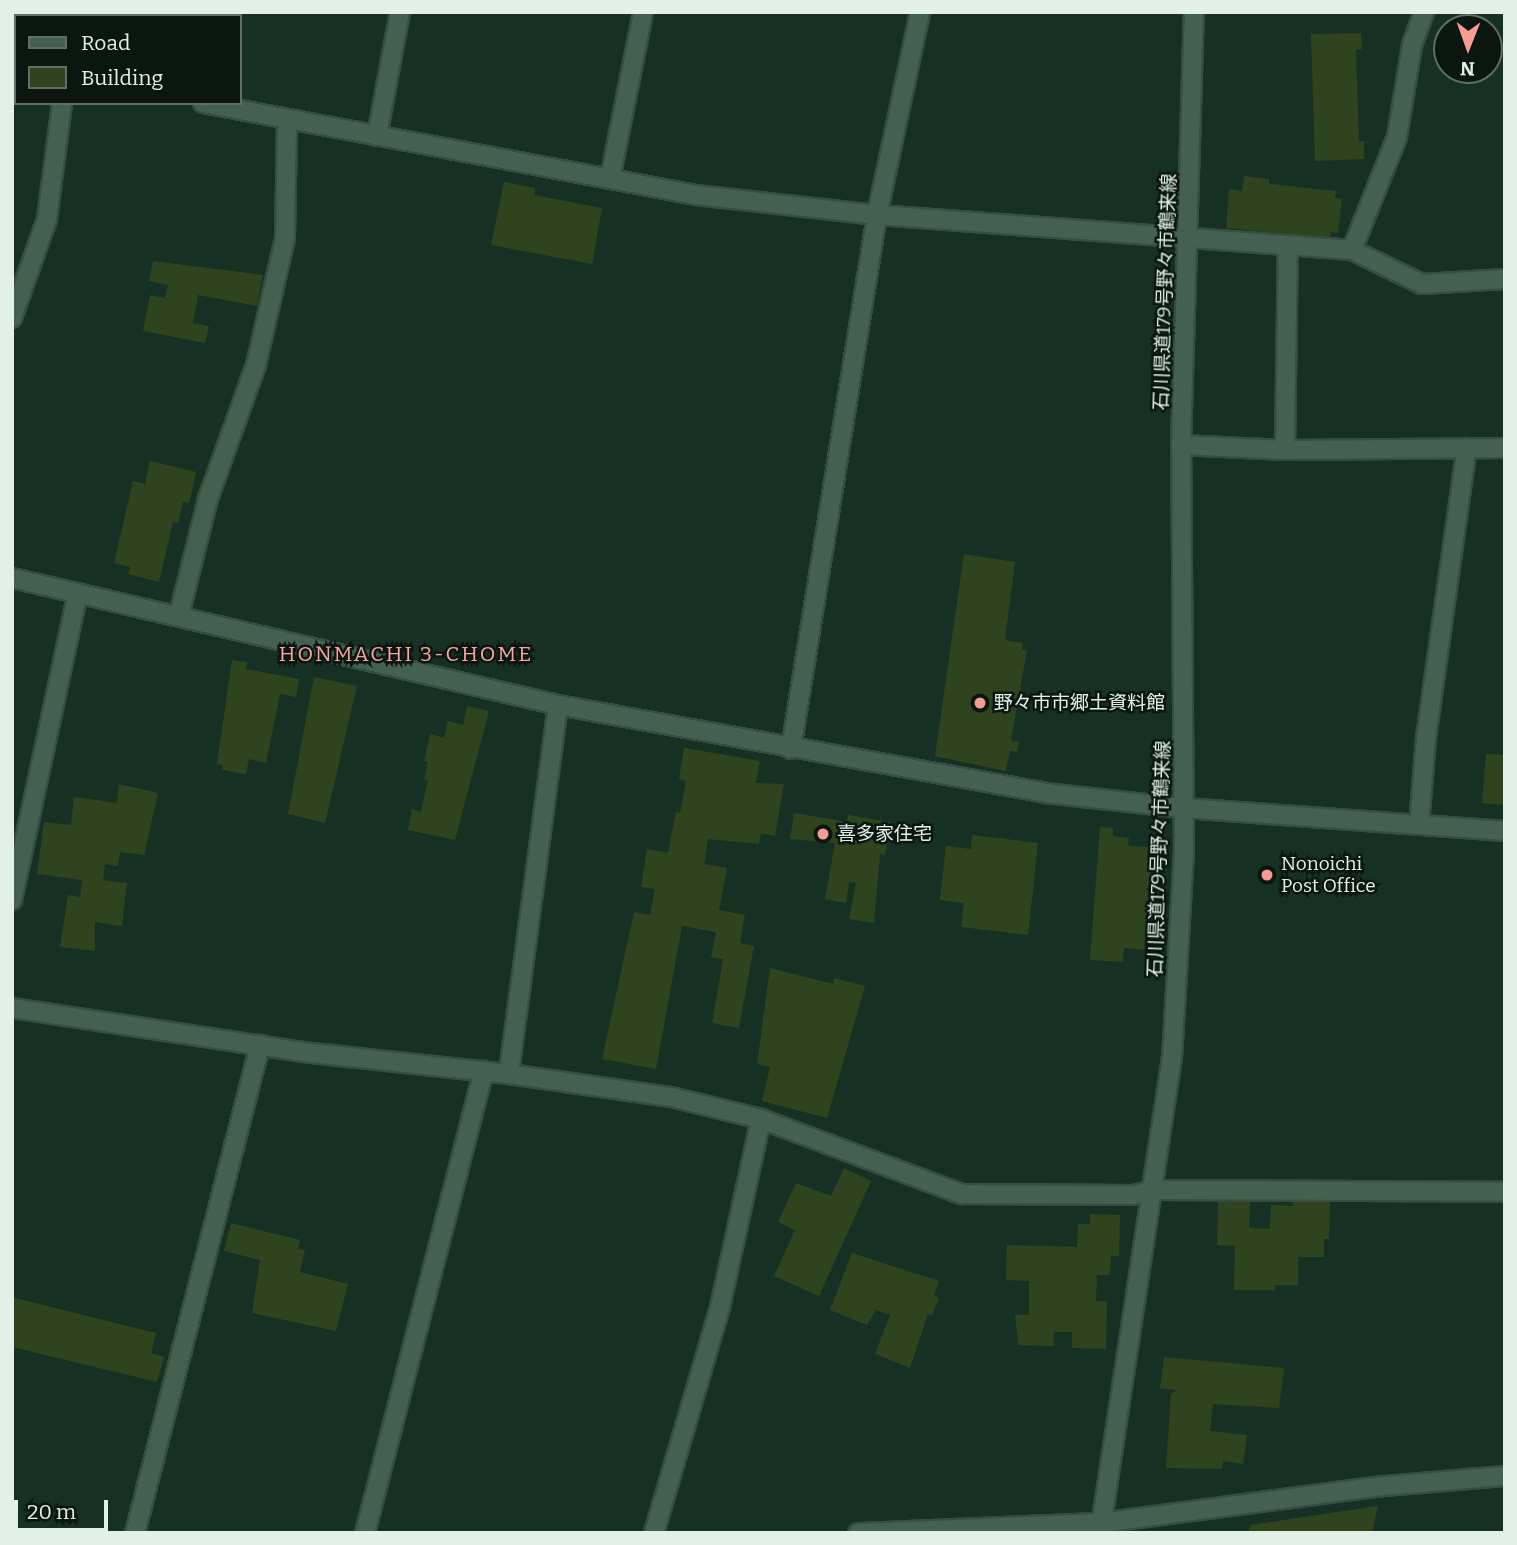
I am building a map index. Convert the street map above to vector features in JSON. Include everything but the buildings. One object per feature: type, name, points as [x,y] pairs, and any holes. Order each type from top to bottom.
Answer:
[{"type":"street","points":[[377,136],[400,12]]},
{"type":"street","points":[[610,179],[643,12]]},
{"type":"street","points":[[791,749],[877,215],[920,12]]},
{"type":"street","name":"石川県道179号野々市鶴来線","points":[[1101,1528],[1172,1059],[1184,808],[1181,445],[1194,12]]},
{"type":"street","points":[[1352,250],[1397,137],[1412,45],[1424,12]]},
{"type":"street","points":[[12,318],[47,219],[62,105]]},
{"type":"street","points":[[214,105],[696,195],[877,215],[1352,250],[1422,284],[1505,279]]},
{"type":"street","points":[[179,615],[208,499],[256,365],[285,238],[287,119]]},
{"type":"street","points":[[1285,450],[1288,246]]},
{"type":"street","points":[[1181,445],[1285,450],[1505,447]]},
{"type":"street","points":[[1419,825],[1426,738],[1467,448]]},
{"type":"street","points":[[12,578],[558,705],[1045,793],[1184,808],[1505,831]]},
{"type":"street","points":[[12,900],[78,593]]},
{"type":"street","points":[[509,1074],[558,705]]},
{"type":"street","points":[[12,1008],[260,1045],[509,1074],[671,1097],[761,1119],[962,1194],[1133,1195],[1154,1190],[1505,1192]]},
{"type":"street","points":[[135,1533],[260,1045]]},
{"type":"street","points":[[365,1533],[484,1071]]},
{"type":"street","points":[[654,1533],[720,1307],[761,1119]]},
{"type":"street","points":[[858,1533],[1101,1528],[1373,1487],[1505,1476]]},
{"type":"street","points":[[1101,1528],[1142,1533]]},
{"type":"place","name":"野々市市郷土資料館","points":[[980,703]]},
{"type":"place","name":"喜多家住宅","points":[[823,834]]},
{"type":"place","name":"Nonoichi Post Office","points":[[1267,875]]},
{"type":"district","name":"HONMACHI 3-CHOME","points":[[406,654]]}]
